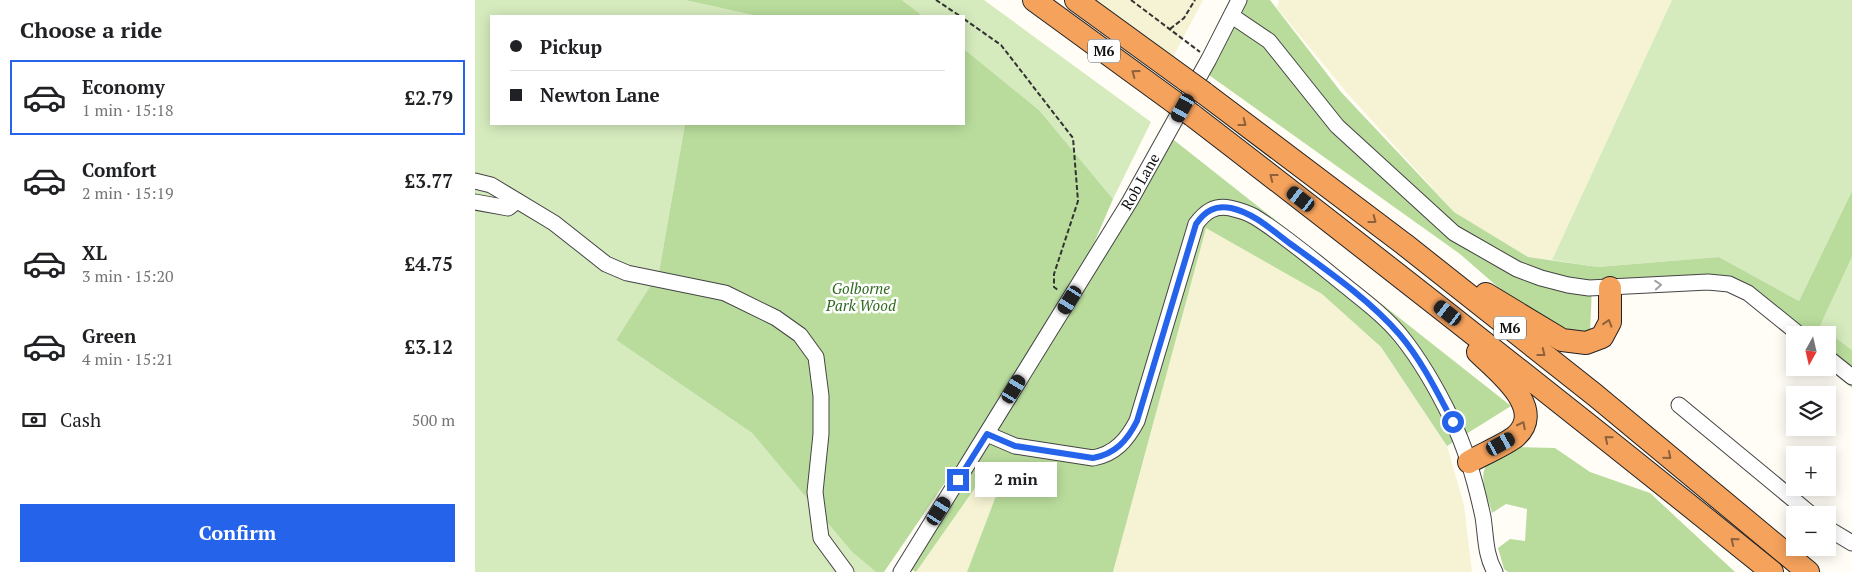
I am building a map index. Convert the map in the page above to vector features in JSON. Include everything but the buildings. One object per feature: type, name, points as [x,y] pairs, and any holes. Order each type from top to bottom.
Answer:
[{"type":"highway","name":"M6","points":[[1034,0],[1183,108],[1390,266],[1772,572]]},
{"type":"highway","name":"M6","points":[[1076,0],[1404,244],[1595,395],[1808,572]]},
{"type":"highway","points":[[1404,244],[1562,340],[1586,343],[1602,337],[1610,322],[1610,288]]},
{"type":"highway","points":[[1390,266],[1513,387],[1525,405],[1526,421],[1517,435],[1469,462]]},
{"type":"street","name":"Rob Lane","points":[[901,572],[1152,164],[1239,0]]},
{"type":"street","points":[[1232,16],[1269,41],[1337,126],[1454,233],[1517,269],[1541,278],[1589,288],[1708,282],[1729,284],[1748,293],[1789,326]]},
{"type":"street","points":[[475,180],[491,185],[554,224],[606,264],[627,273],[725,293],[776,318],[800,335],[816,357],[821,396],[821,434],[815,492],[821,538],[846,572]]},
{"type":"street","points":[[475,202],[507,208],[517,201]]},
{"type":"street","points":[[987,434],[1015,446],[1093,458],[1105,456],[1115,450],[1125,440],[1137,421],[1196,224],[1208,210],[1229,208],[1255,217],[1319,265],[1388,322],[1417,357],[1453,422],[1469,462],[1483,518],[1488,554],[1495,572]]},
{"type":"street","points":[[1836,364],[1852,377]]},
{"type":"street","points":[[1679,405],[1801,506]]},
{"type":"street","points":[[1836,533],[1852,543]]},
{"type":"path","points":[[937,0],[959,15]]},
{"type":"path","points":[[1131,0],[1209,59]]},
{"type":"path","points":[[1170,29],[1184,18],[1195,0]]},
{"type":"path","points":[[965,20],[1001,45],[1073,138],[1078,201],[1054,274],[1054,287],[1070,300]]},
{"type":"shaded area","points":[[1096,0],[1203,0],[1173,57]]},
{"type":"shaded area","points":[[1279,0],[1672,0],[1552,260],[1528,257],[1454,212],[1347,93],[1277,8]]},
{"type":"shaded area","points":[[1206,227],[1322,294],[1381,347],[1447,446],[1464,505],[1472,572],[1113,572]]},
{"type":"shaded area","points":[[982,478],[1002,480],[967,572],[916,572]]},
{"type":"green space","points":[[475,0],[685,0],[752,15],[490,15],[490,125],[685,125],[659,272],[616,340],[752,433],[852,552],[876,572],[475,572]]},
{"type":"green space","points":[[685,0],[902,0],[922,15],[752,15]]},
{"type":"green space","points":[[902,0],[984,0],[1151,122],[1113,199],[1039,110],[965,50],[965,15],[922,15]]},
{"type":"green space","points":[[1244,0],[1270,0],[1341,92],[1454,212],[1528,257],[1598,267],[1719,257],[1799,301],[1852,191],[1852,257],[1820,326],[1786,326],[1786,328],[1723,276],[1592,286],[1590,333],[1575,335],[1515,302],[1460,254],[1206,73]]},
{"type":"green space","points":[[1672,0],[1852,0],[1852,191],[1799,301],[1719,257],[1598,267],[1552,260]]},
{"type":"green space","name":"Golborne Park Wood","points":[[965,50],[1039,110],[1113,199],[1073,292],[1165,133],[1511,406],[1447,446],[1381,347],[1322,294],[1206,228],[1113,572],[967,572],[1002,480],[982,478],[916,572],[906,567],[1057,319],[884,572],[876,572],[852,552],[752,433],[616,340],[659,272],[685,125],[965,125]]},
{"type":"green space","points":[[1852,257],[1852,350],[1836,338],[1836,326],[1820,326]]},
{"type":"green space","points":[[1836,338],[1852,350],[1852,388],[1836,373]]},
{"type":"green space","points":[[1516,447],[1555,448],[1590,472],[1650,493],[1735,572],[1508,572],[1504,569],[1498,548],[1510,539],[1525,541],[1527,509],[1506,504],[1492,513],[1483,478],[1486,465],[1491,460]]},
{"type":"route","points":[[958,480],[987,434],[1015,446],[1093,458],[1105,456],[1115,450],[1125,440],[1137,421],[1196,224],[1208,210],[1216,208],[1242,211],[1255,217],[1382,316],[1417,357],[1453,422]]}]
